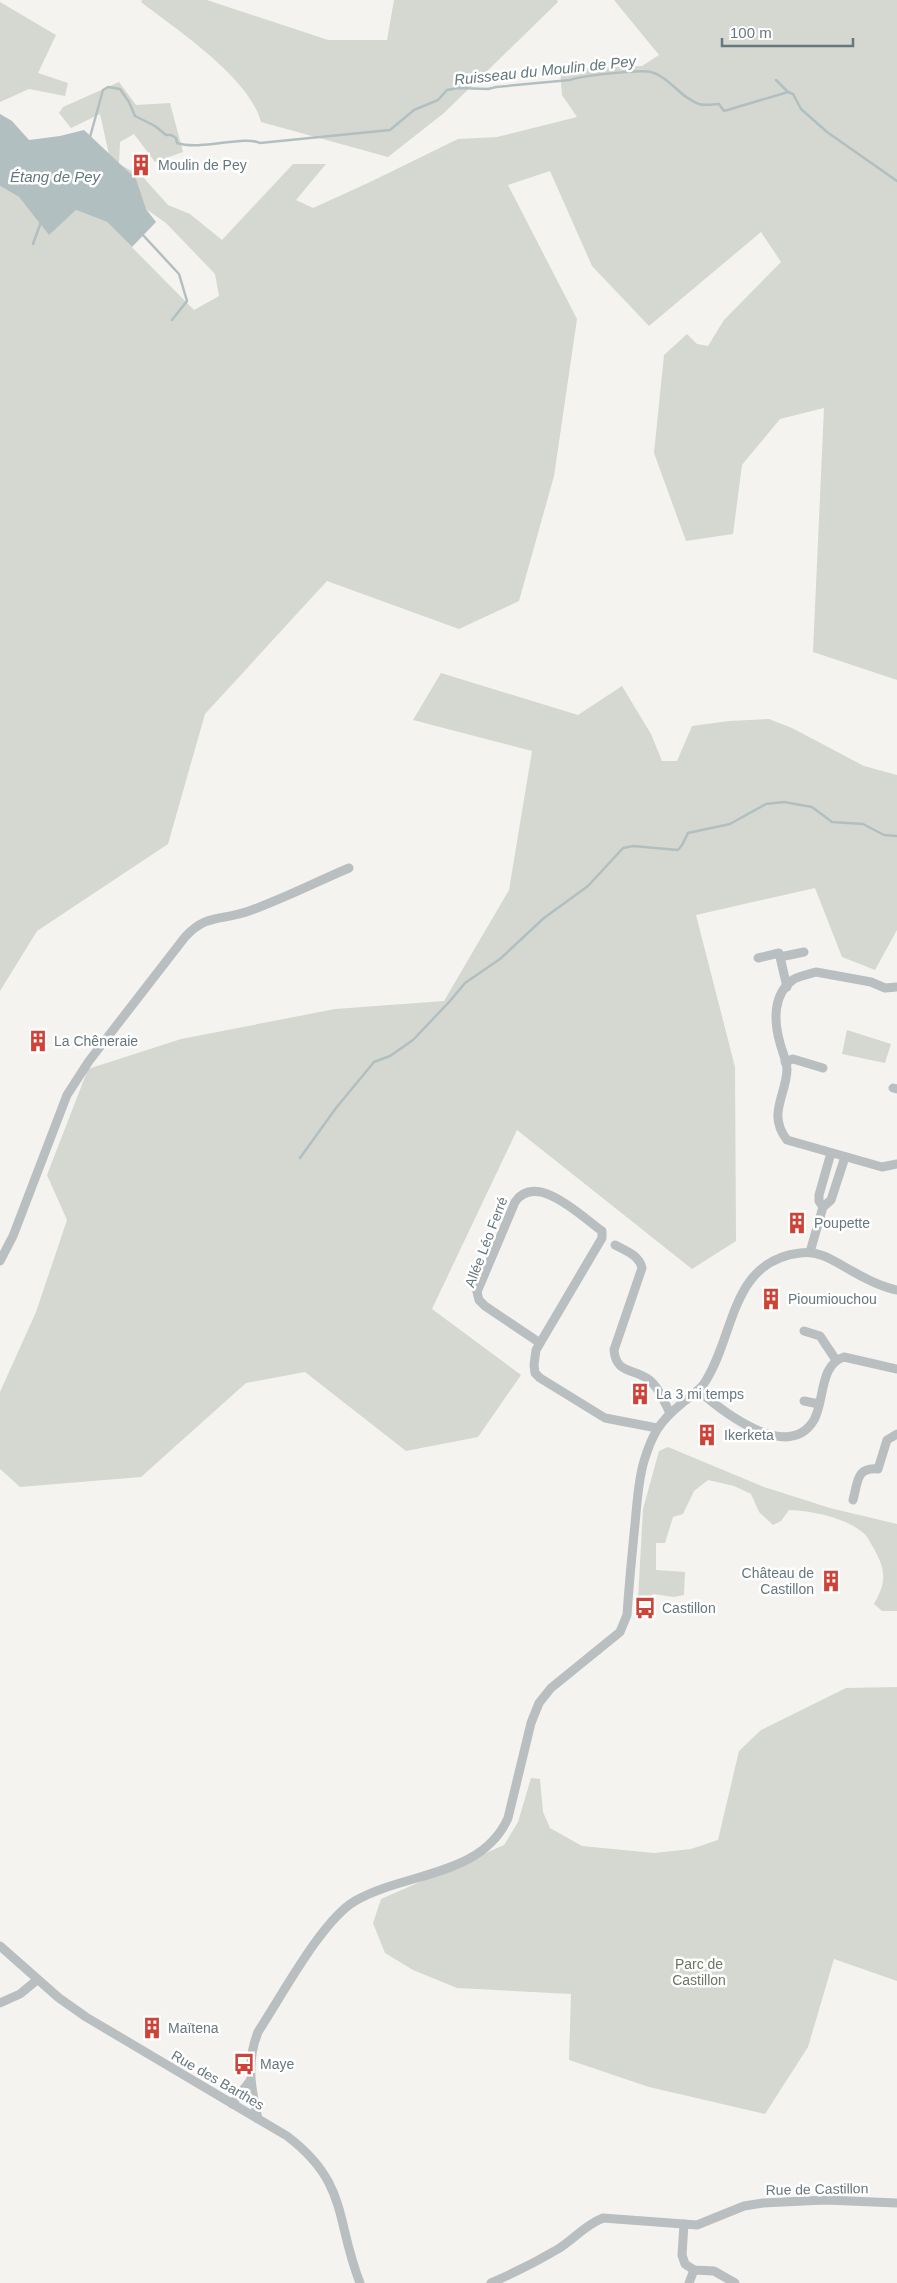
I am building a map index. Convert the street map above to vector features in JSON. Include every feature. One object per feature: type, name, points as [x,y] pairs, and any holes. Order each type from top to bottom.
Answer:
[{"type":"street","points":[[0,1261],[13,1236],[67,1096],[89,1061],[185,936],[194,927],[206,920],[247,912],[349,868]]},
{"type":"street","points":[[780,957],[804,952]]},
{"type":"street","points":[[758,958],[779,954],[787,987]]},
{"type":"street","points":[[897,987],[885,988],[871,982],[816,972],[794,979],[787,987],[776,1010],[775,1025],[787,1069],[778,1107],[778,1123],[782,1134],[787,1140],[882,1168],[897,1164]]},
{"type":"street","points":[[785,1062],[793,1059],[823,1068]]},
{"type":"street","points":[[823,1207],[819,1201],[819,1195],[831,1153]]},
{"type":"street","points":[[810,1252],[823,1207],[831,1200],[845,1157]]},
{"type":"street","points":[[824,1180],[835,1183]]},
{"type":"street","name":"Allée Léo Ferré","points":[[540,1343],[485,1306],[479,1300],[478,1292],[515,1202],[520,1194],[535,1189],[549,1193],[602,1231],[602,1238],[536,1350],[535,1373],[540,1378],[605,1418],[658,1428]]},
{"type":"street","points":[[615,1245],[635,1256],[640,1261],[642,1268],[614,1350],[615,1361],[622,1368],[648,1379],[657,1389],[670,1413]]},
{"type":"street","points":[[258,2118],[250,2081],[253,2045],[258,2032],[334,1917],[356,1901],[460,1864],[482,1851],[502,1832],[514,1799],[531,1723],[539,1703],[564,1676],[620,1632],[627,1615],[642,1469],[658,1428],[670,1413],[698,1390],[712,1370],[734,1309],[746,1285],[756,1273],[779,1257],[810,1252],[836,1260],[851,1271],[876,1283],[897,1290]]},
{"type":"street","points":[[804,1332],[820,1336],[836,1360]]},
{"type":"street","points":[[698,1390],[748,1426],[780,1437],[795,1435],[806,1430],[814,1419],[829,1367],[836,1360],[844,1357],[897,1369]]},
{"type":"street","points":[[804,1401],[819,1404]]},
{"type":"street","points":[[853,1500],[860,1473],[867,1468],[878,1469],[887,1440],[897,1434]]},
{"type":"street","name":"Rue des Barthes","points":[[0,1946],[37,1980],[86,2017],[258,2118],[300,2146],[321,2169],[337,2198],[360,2283]]},
{"type":"street","points":[[0,2003],[20,1994],[37,1980]]},
{"type":"street","points":[[232,2104],[250,2081]]},
{"type":"street","name":"Rue de Castillon","points":[[491,2283],[524,2268],[558,2249],[579,2235],[589,2223],[603,2218],[684,2224],[707,2222],[738,2208],[763,2203],[826,2200],[897,2202]]},
{"type":"street","points":[[684,2224],[682,2255],[685,2264],[694,2270],[714,2271],[735,2283]]},
{"type":"street","points":[[688,2283],[694,2270]]},
{"type":"green space","points":[[142,0],[207,0],[328,40],[387,40],[394,0],[557,0],[558,2],[444,113],[388,157],[261,122],[254,105],[227,72],[192,40],[141,2]]},
{"type":"green space","points":[[614,0],[897,0],[897,680],[813,652],[824,408],[780,419],[742,465],[733,534],[686,541],[654,453],[664,355],[687,334],[697,344],[708,346],[724,320],[781,262],[761,232],[649,326],[592,266],[550,171],[508,185],[577,319],[554,476],[519,601],[459,629],[327,581],[205,714],[168,844],[37,931],[0,991],[0,186],[19,197],[49,234],[76,210],[107,222],[194,310],[219,296],[215,274],[166,223],[146,209],[112,168],[100,114],[71,128],[59,113],[63,107],[119,82],[136,105],[170,103],[183,152],[155,162],[134,134],[120,142],[119,164],[143,177],[168,205],[190,214],[222,240],[293,164],[326,164],[296,200],[313,208],[458,139],[497,137],[577,117],[562,95],[560,69],[642,66],[659,55]]},
{"type":"green space","points":[[0,2],[56,35],[38,73],[68,83],[65,96],[29,89],[0,102]]},
{"type":"green space","points":[[441,673],[578,715],[622,686],[651,734],[662,761],[677,761],[692,726],[729,721],[769,719],[792,728],[864,766],[897,775],[897,930],[875,970],[842,957],[815,888],[696,915],[735,1067],[736,1241],[692,1269],[517,1130],[432,1309],[521,1375],[478,1437],[406,1451],[305,1372],[246,1383],[141,1477],[20,1487],[0,1469],[0,1392],[36,1312],[67,1220],[47,1175],[88,1069],[181,1039],[335,1009],[444,1001],[509,890],[532,751],[413,720]]},
{"type":"green space","points":[[847,1030],[891,1044],[885,1063],[842,1054]]},
{"type":"green space","points":[[668,1447],[764,1487],[830,1508],[897,1524],[897,1611],[882,1611],[874,1604],[881,1589],[883,1575],[877,1555],[864,1533],[837,1519],[808,1512],[789,1510],[781,1521],[773,1525],[759,1512],[751,1494],[734,1486],[708,1480],[694,1491],[683,1514],[673,1517],[665,1543],[656,1543],[656,1570],[685,1572],[684,1595],[674,1597],[653,1594],[642,1602],[638,1600],[643,1509],[659,1451]]},
{"type":"green space","name":"Parc de Castillon","points":[[897,1687],[897,1981],[834,1959],[808,2047],[765,2114],[649,2087],[569,2060],[571,1994],[457,1988],[413,1970],[385,1953],[373,1923],[381,1899],[504,1845],[518,1822],[531,1778],[540,1779],[543,1812],[550,1828],[582,1846],[654,1853],[691,1849],[718,1840],[739,1751],[761,1730],[846,1688]]},
{"type":"water","name":"Étang de Pey","points":[[0,114],[12,121],[29,140],[60,136],[84,130],[136,179],[146,209],[156,222],[132,247],[107,222],[76,210],[49,235],[19,197],[0,186]]},
{"type":"waterway","name":"Ruisseau du Moulin de Pey","points":[[90,137],[103,90],[108,87],[120,89],[129,102],[135,116],[155,126],[166,135],[176,138],[177,143],[198,145],[244,141],[260,143],[390,130],[414,110],[438,100],[447,90],[458,88],[488,89],[570,80],[610,73],[645,71],[664,78],[692,101],[704,105],[719,104],[724,111],[788,92],[793,94],[801,109],[827,132],[897,181]]},
{"type":"waterway","points":[[776,80],[788,92]]},
{"type":"waterway","points":[[33,244],[41,222]]},
{"type":"waterway","points":[[142,234],[179,274],[187,301],[172,320]]},
{"type":"waterway","points":[[300,1158],[336,1108],[374,1062],[390,1056],[413,1040],[465,983],[500,959],[544,918],[588,886],[623,848],[633,846],[678,850],[688,833],[730,824],[766,804],[784,802],[812,807],[832,822],[863,824],[884,835],[897,836]]},
{"type":"place","name":"Moulin de Pey","points":[[141,165]]},
{"type":"place","name":"La Chêneraie","points":[[38,1041]]},
{"type":"place","name":"Poupette","points":[[797,1223]]},
{"type":"place","name":"Pioumiouchou","points":[[771,1299]]},
{"type":"place","name":"La 3 mi temps","points":[[640,1394]]},
{"type":"place","name":"Ikerketa","points":[[707,1435]]},
{"type":"place","name":"Château de Castillon","points":[[831,1581]]},
{"type":"place","name":"Castillon","points":[[645,1608]]},
{"type":"place","name":"Maïtena","points":[[152,2028]]},
{"type":"place","name":"Maye","points":[[244,2064]]}]
